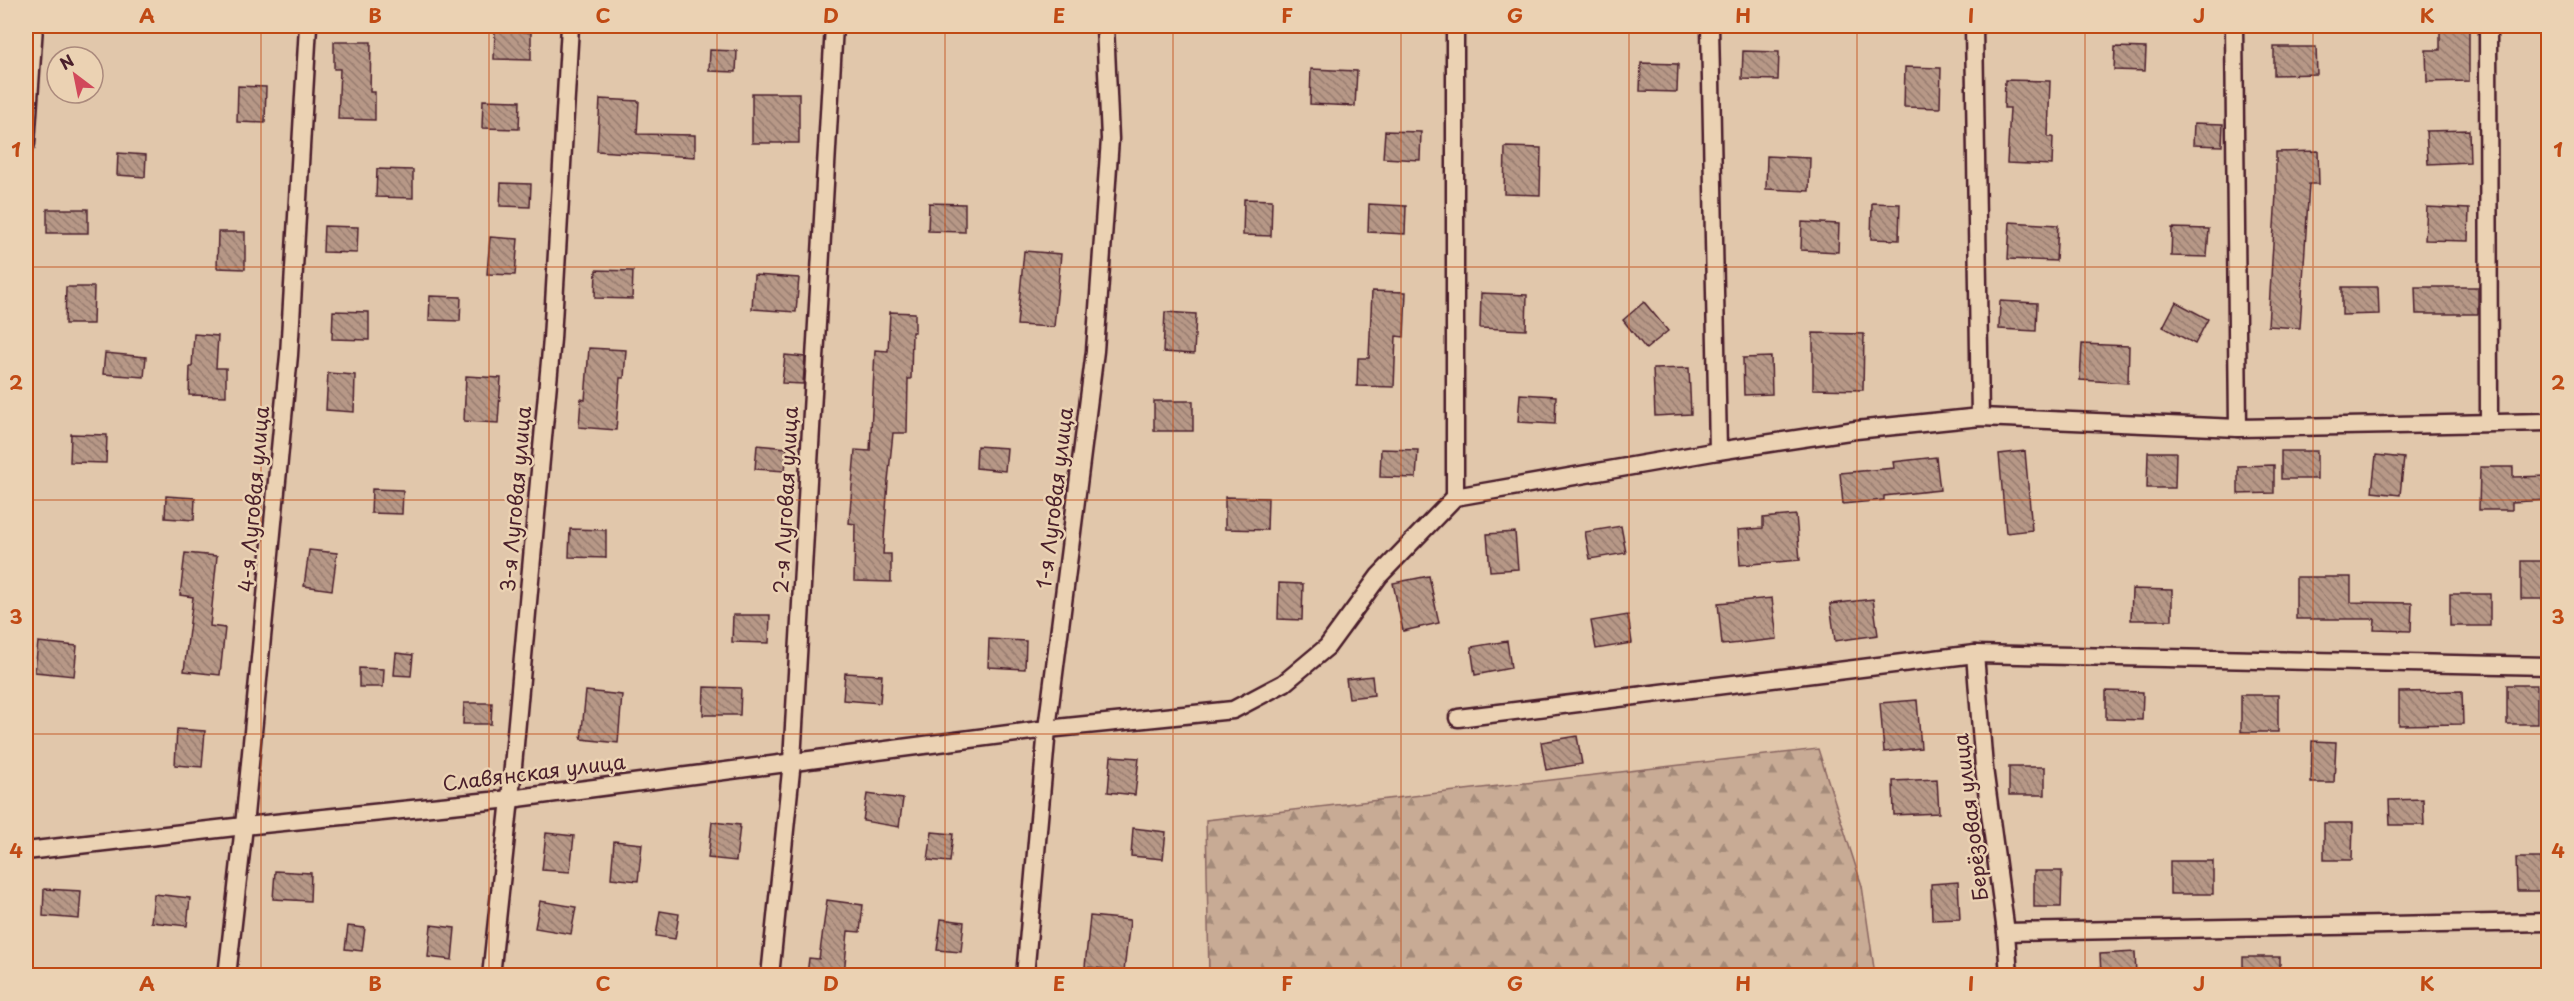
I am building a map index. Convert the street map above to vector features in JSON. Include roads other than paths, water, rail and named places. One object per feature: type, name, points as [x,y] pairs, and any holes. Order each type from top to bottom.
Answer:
[{"type":"street","points":[[26,144],[34,26]]},
{"type":"street","name":"4-я Луговая улица","points":[[227,975],[244,826],[289,355],[308,26]]},
{"type":"street","name":"3-я Луговая улица","points":[[491,975],[510,799],[552,339],[570,26]]},
{"type":"street","name":"2-я Луговая улица","points":[[770,975],[792,761],[834,26]]},
{"type":"street","name":"1-я Луговая улица","points":[[1025,975],[1047,729],[1095,351],[1110,139],[1105,26]]},
{"type":"street","points":[[1455,26],[1455,497],[1718,451],[1856,430],[1980,417],[2238,428],[2548,422]]},
{"type":"street","points":[[1710,26],[1718,451]]},
{"type":"street","points":[[1974,26],[1980,417]]},
{"type":"street","points":[[2234,26],[2238,428]]},
{"type":"street","points":[[2488,26],[2489,422]]},
{"type":"street","name":"Славянская улица","points":[[26,851],[510,799],[1047,729],[1233,710],[1284,683],[1327,646],[1379,576],[1455,497]]},
{"type":"street","points":[[1458,717],[1976,654],[2548,666]]},
{"type":"street","name":"Берёзовая улица","points":[[1976,654],[1984,768],[2006,932],[2009,975]]},
{"type":"street","points":[[2006,932],[2548,922]]}]
